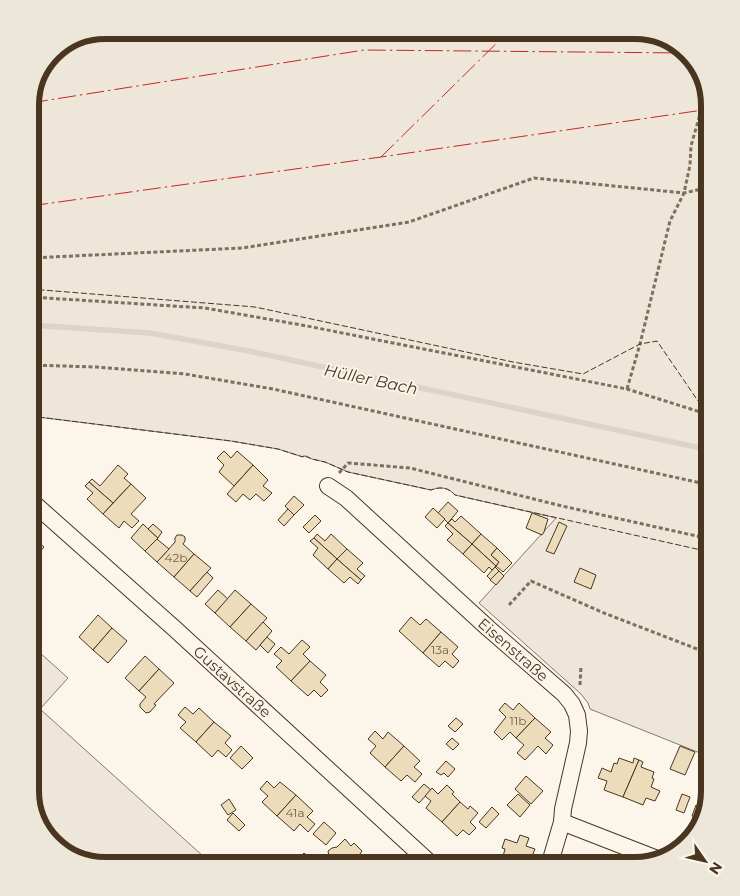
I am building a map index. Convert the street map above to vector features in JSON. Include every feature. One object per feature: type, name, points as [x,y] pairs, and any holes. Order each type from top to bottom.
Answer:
[{"type":"street","name":"Eisenstraße","points":[[328,486],[346,498],[488,628],[564,694],[572,704],[577,715],[578,743],[563,809],[562,822],[552,857]]},
{"type":"street","name":"Gustavstraße","points":[[39,508],[423,857]]},
{"type":"street","points":[[562,822],[649,856]]},
{"type":"path","points":[[627,389],[670,222],[684,193],[690,165],[691,146],[701,111]]},
{"type":"path","points":[[39,258],[242,248],[399,224],[534,178],[684,193],[701,189]]},
{"type":"path","points":[[39,297],[205,308],[307,326],[627,389],[701,411]]},
{"type":"path","points":[[39,365],[96,367],[185,374],[273,389],[701,483]]},
{"type":"path","points":[[328,486],[348,463],[410,468],[562,506],[701,537]]},
{"type":"path","points":[[509,605],[531,581],[701,650]]},
{"type":"shaded area","points":[[105,39],[639,39],[660,44],[682,58],[694,76],[701,96],[701,753],[590,709],[581,694],[479,603],[556,518],[455,495],[444,488],[431,490],[348,472],[325,462],[278,449],[231,441],[39,417],[39,101],[44,80],[58,58],[80,44],[92,40]]},
{"type":"shaded area","points":[[39,652],[68,678],[40,709],[204,857],[96,857],[76,850],[61,841],[50,828],[39,800]]},
{"type":"building","points":[[224,451],[231,458],[237,451],[253,465],[234,486],[219,472],[224,465],[217,458]]},
{"type":"building","points":[[118,465],[128,474],[124,478],[131,484],[113,503],[89,482],[92,479],[100,486]]},
{"type":"building","points":[[253,465],[268,480],[263,486],[272,493],[264,501],[256,494],[250,500],[243,494],[236,502],[227,494]]},
{"type":"building","points":[[89,482],[113,503],[103,514],[87,499],[93,493],[85,486]]},
{"type":"building","points":[[131,484],[146,498],[131,514],[139,521],[132,528],[124,521],[119,528],[103,514]]},
{"type":"building","points":[[294,496],[304,505],[294,515],[285,506]]},
{"type":"building","points":[[448,502],[458,511],[448,523],[438,513]]},
{"type":"building","points":[[433,508],[445,519],[437,528],[425,517]]},
{"type":"building","points":[[288,509],[294,515],[284,526],[278,520]]},
{"type":"building","points":[[532,513],[548,519],[542,535],[526,528]]},
{"type":"building","points":[[315,515],[321,521],[309,533],[303,527]]},
{"type":"building","points":[[461,516],[481,534],[472,544],[448,523],[452,519],[455,522]]},
{"type":"building","points":[[559,522],[567,526],[554,554],[546,551]]},
{"type":"building","points":[[448,523],[472,544],[463,554],[447,540],[453,534],[445,526]]},
{"type":"building","points":[[143,524],[158,538],[145,551],[131,538]]},
{"type":"building","points":[[153,524],[162,532],[158,538],[148,529]]},
{"type":"building","points":[[317,534],[325,541],[331,534],[347,549],[337,559],[314,538]]},
{"type":"building","points":[[481,534],[497,548],[491,555],[499,562],[496,566],[472,544]]},
{"type":"building","points":[[177,535],[185,537],[183,544],[194,554],[174,577],[157,562],[175,542]]},
{"type":"building","points":[[314,538],[337,559],[328,569],[313,555],[318,548],[310,541]]},
{"type":"building","points":[[157,539],[169,549],[157,562],[145,551]]},
{"type":"building","points":[[39,543],[44,547],[39,553]]},
{"type":"building","points":[[472,544],[496,566],[492,570],[489,567],[484,573],[463,554]]},
{"type":"building","points":[[497,548],[512,563],[503,572],[496,566],[499,562],[491,555]]},
{"type":"building","points":[[347,549],[363,563],[357,569],[365,576],[361,580],[337,559]]},
{"type":"building","points":[[194,554],[211,568],[190,591],[174,577]]},
{"type":"building","points":[[337,559],[361,580],[358,584],[350,577],[344,583],[328,569]]},
{"type":"building","points":[[495,567],[499,571],[491,580],[487,576]]},
{"type":"building","points":[[580,568],[596,575],[591,589],[574,582]]},
{"type":"building","points":[[499,571],[504,576],[496,585],[490,580]]},
{"type":"building","points":[[207,572],[213,578],[197,597],[190,591]]},
{"type":"building","points":[[218,590],[228,599],[215,613],[205,604]]},
{"type":"building","points":[[235,590],[251,604],[230,627],[215,613]]},
{"type":"building","points":[[251,604],[267,618],[246,641],[230,627]]},
{"type":"building","points":[[98,615],[112,628],[93,650],[79,637]]},
{"type":"building","points":[[411,617],[420,625],[426,619],[441,632],[423,653],[399,631]]},
{"type":"building","points":[[263,622],[272,631],[256,650],[246,641]]},
{"type":"building","points":[[112,628],[127,641],[108,663],[93,650]]},
{"type":"building","points":[[441,632],[458,647],[452,654],[459,661],[453,668],[445,661],[439,667],[423,653]]},
{"type":"building","points":[[267,637],[275,644],[268,653],[260,645]]},
{"type":"building","points":[[302,640],[310,647],[303,654],[310,661],[291,681],[276,667],[282,661],[274,654],[281,647],[289,654]]},
{"type":"building","points":[[145,656],[159,669],[139,691],[125,678]]},
{"type":"building","points":[[310,661],[326,675],[320,682],[328,690],[321,697],[314,690],[308,696],[291,681]]},
{"type":"building","points":[[159,669],[174,683],[154,704],[156,705],[150,712],[146,713],[140,707],[140,704],[146,697],[139,691]]},
{"type":"building","points":[[505,703],[513,710],[519,703],[535,718],[516,738],[510,732],[502,740],[494,732],[506,717],[499,710]]},
{"type":"building","points":[[185,707],[193,714],[199,708],[214,722],[196,742],[180,728],[186,722],[178,715]]},
{"type":"building","points":[[456,718],[463,724],[455,732],[448,726]]},
{"type":"building","points":[[535,718],[551,732],[545,738],[553,745],[546,754],[538,746],[525,760],[517,753],[524,745],[516,738]]},
{"type":"building","points":[[214,722],[231,736],[225,743],[232,750],[226,757],[218,750],[212,757],[196,742]]},
{"type":"building","points":[[375,731],[383,739],[388,732],[404,746],[385,767],[370,753],[376,746],[368,739]]},
{"type":"building","points":[[452,738],[459,744],[453,750],[446,744]]},
{"type":"building","points":[[241,746],[253,758],[242,769],[230,758]]},
{"type":"building","points":[[404,746],[420,761],[414,767],[422,774],[415,782],[407,775],[401,781],[385,767]]},
{"type":"building","points":[[680,746],[695,752],[685,775],[670,769]]},
{"type":"building","points":[[619,758],[633,763],[634,758],[639,760],[623,797],[604,790],[607,781],[598,778],[602,768],[611,772],[614,763],[617,764]]},
{"type":"building","points":[[639,760],[643,762],[641,767],[654,772],[651,787],[660,791],[655,801],[646,798],[643,805],[623,797]]},
{"type":"building","points":[[446,761],[455,769],[448,777],[444,773],[441,775],[436,772]]},
{"type":"building","points":[[526,776],[543,791],[531,804],[515,789]]},
{"type":"building","points":[[267,781],[274,788],[280,782],[296,795],[277,816],[262,802],[268,796],[260,789]]},
{"type":"building","points":[[424,784],[431,790],[419,803],[412,797]]},
{"type":"building","points":[[447,785],[460,802],[442,822],[426,808],[431,801],[425,796],[432,788],[438,794]]},
{"type":"building","points":[[518,794],[530,805],[520,817],[507,805]]},
{"type":"building","points":[[682,794],[690,797],[684,813],[676,810]]},
{"type":"building","points":[[296,795],[313,811],[307,817],[315,824],[308,832],[300,824],[294,831],[277,816]]},
{"type":"building","points":[[229,799],[236,810],[228,815],[221,805]]},
{"type":"building","points":[[460,802],[468,809],[470,806],[478,813],[470,822],[476,828],[469,835],[463,830],[457,836],[442,822]]},
{"type":"building","points":[[696,805],[699,806],[695,818],[692,816]]},
{"type":"building","points":[[492,807],[499,814],[486,828],[479,822]]},
{"type":"building","points":[[233,813],[245,825],[239,831],[227,820]]},
{"type":"building","points":[[324,822],[336,833],[326,845],[313,834]]},
{"type":"building","points":[[520,835],[529,838],[526,846],[535,849],[532,857],[503,857],[505,849],[502,848],[505,839],[517,843]]},
{"type":"building","points":[[345,839],[351,846],[354,843],[362,851],[360,854],[363,857],[330,857],[328,851],[337,847]]},
{"type":"building","points":[[304,853],[309,857],[300,857]]},
{"type":"waterway","name":"Hüller Bach","points":[[39,326],[150,333],[249,351],[701,448]]},
{"type":"fence","points":[[39,290],[255,307],[513,362],[583,374],[640,344],[657,341],[698,401],[701,402]]},
{"type":"fence","points":[[39,417],[231,441],[278,449],[303,457],[304,455],[348,472],[431,490],[444,488],[455,495],[701,550]]},
{"type":"power","points":[[381,157],[501,39]]},
{"type":"power","points":[[39,102],[364,50],[676,53]]},
{"type":"power","points":[[39,205],[701,110]]}]
